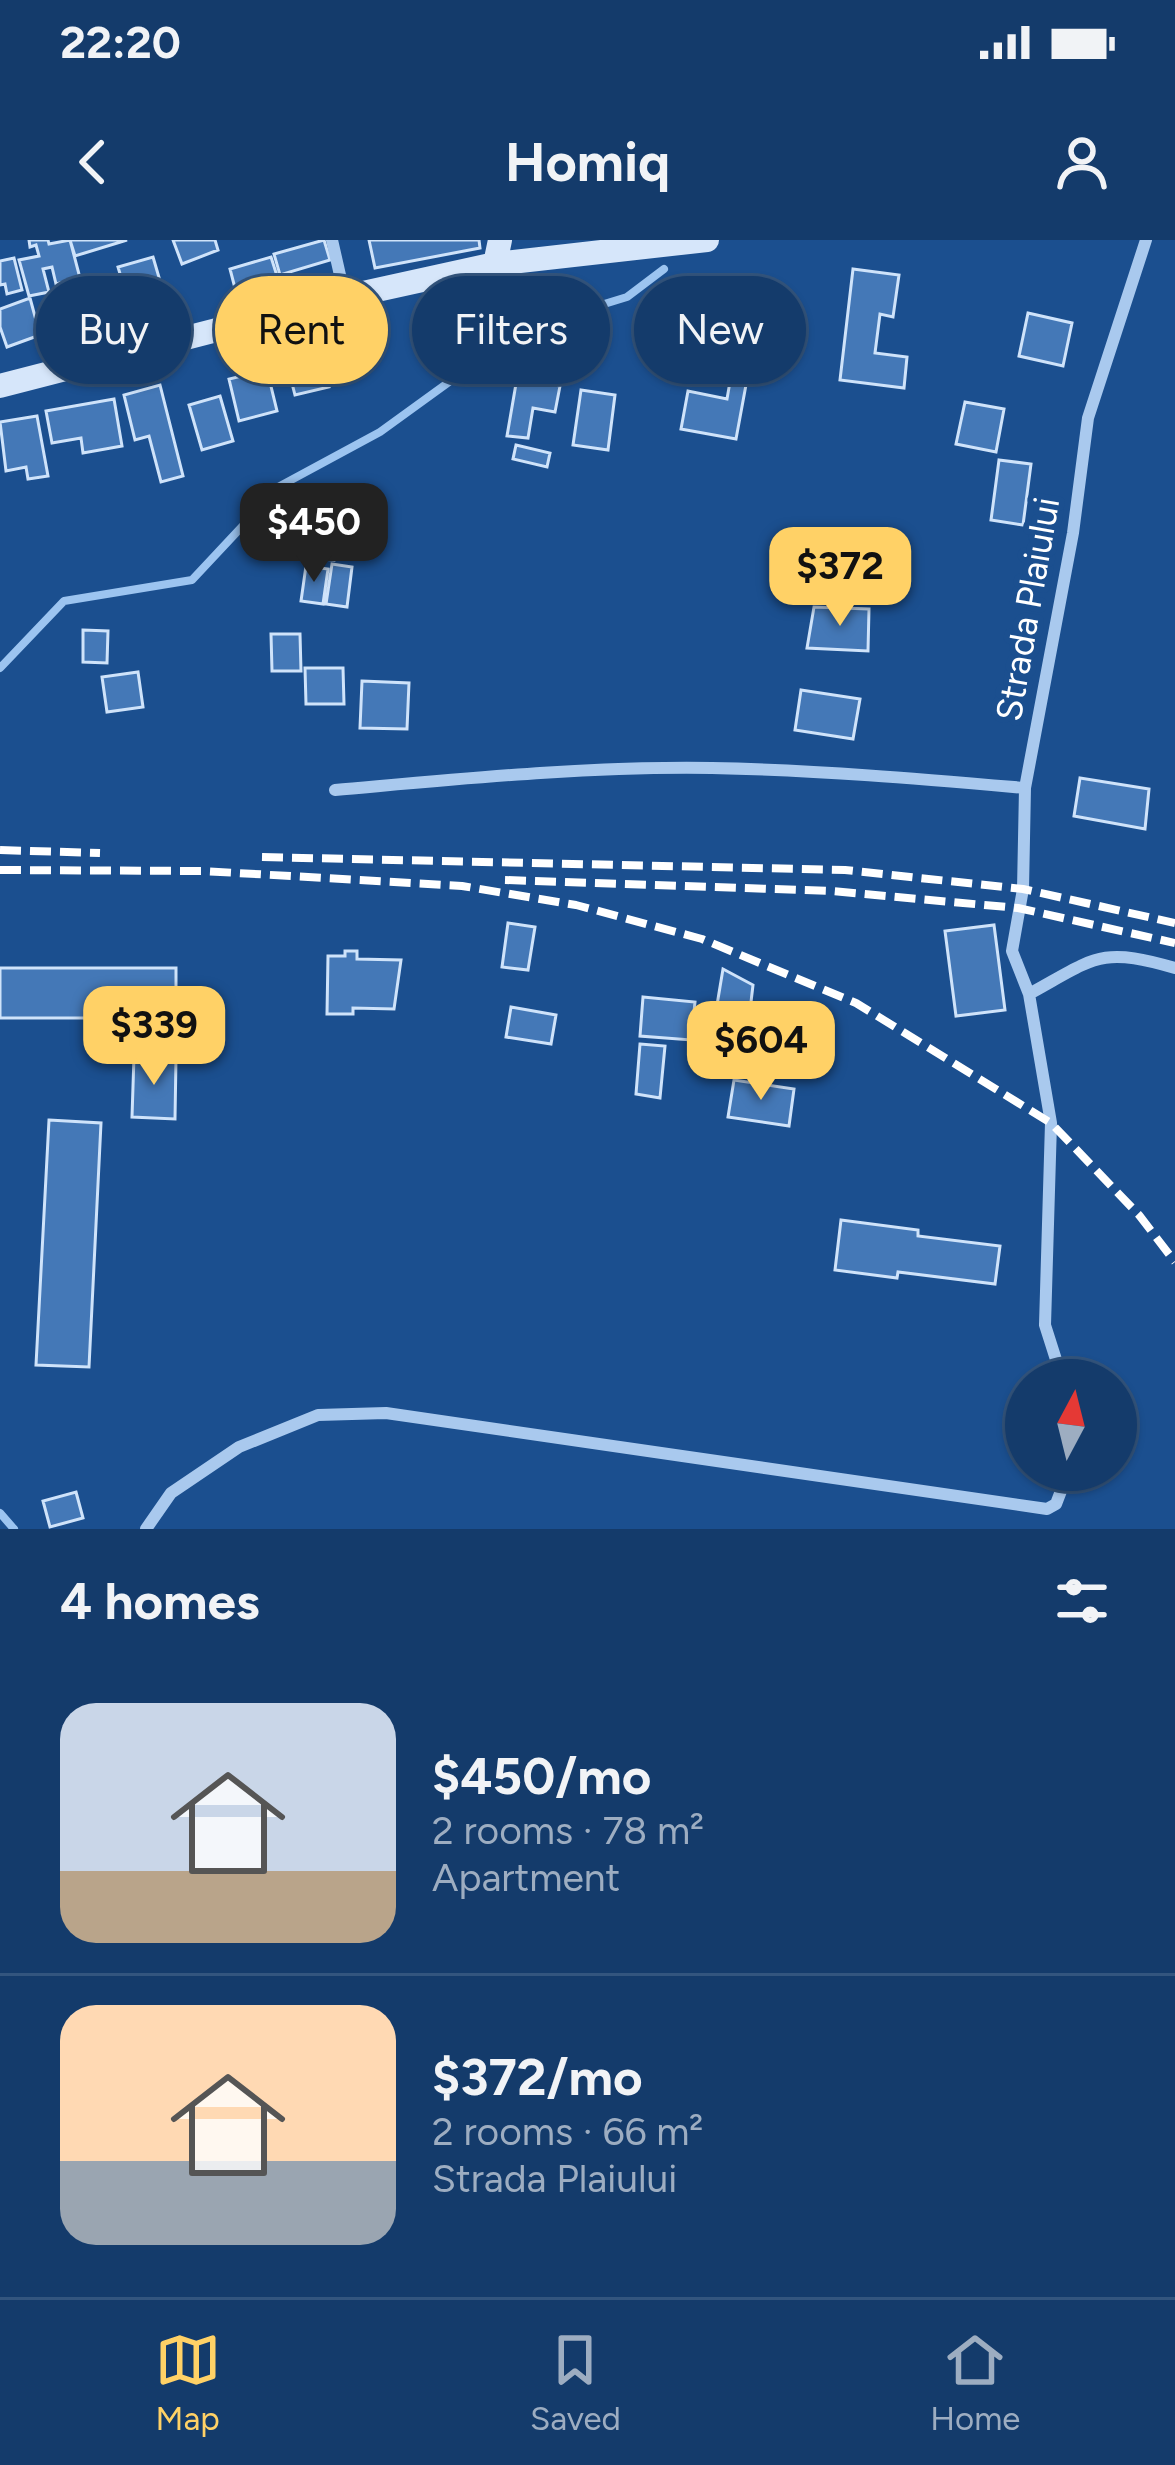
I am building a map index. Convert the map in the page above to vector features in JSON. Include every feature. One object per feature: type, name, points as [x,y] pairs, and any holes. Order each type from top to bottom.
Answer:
[{"type":"main road","points":[[388,284],[498,252],[707,240]]},
{"type":"main road","points":[[0,386],[215,331]]},
{"type":"street","points":[[332,240],[340,276]]},
{"type":"street","name":"Strada Plaiului","points":[[1056,1359],[1045,1325],[1052,1123],[1029,994],[1012,951],[1023,889],[1025,788],[1073,533],[1088,418],[1145,240]]},
{"type":"street","points":[[335,790],[477,777],[710,768],[1025,788]]},
{"type":"street","points":[[1029,994],[1100,956],[1133,956],[1175,968]]},
{"type":"street","points":[[146,1529],[171,1492],[239,1447],[318,1415],[386,1413],[1047,1509],[1056,1504],[1061,1491]]},
{"type":"building","points":[[29,240],[48,240],[49,244],[70,240],[79,276],[54,276],[52,267],[43,269],[45,276],[36,276],[36,295],[29,296],[19,260],[39,256],[36,245],[30,247]]},
{"type":"building","points":[[70,240],[127,240],[75,256]]},
{"type":"building","points":[[173,240],[215,240],[218,250],[182,264]]},
{"type":"building","points":[[324,240],[330,260],[280,275],[274,254]]},
{"type":"building","points":[[369,240],[479,240],[480,248],[375,268]]},
{"type":"building","points":[[153,257],[159,276],[121,276],[118,267]]},
{"type":"building","points":[[271,257],[277,276],[232,276],[230,269]]},
{"type":"building","points":[[14,258],[22,290],[7,294],[5,284],[0,285],[0,261]]},
{"type":"building","points":[[853,269],[899,275],[893,317],[880,314],[875,353],[907,357],[904,388],[840,380]]},
{"type":"building","points":[[30,298],[36,336],[7,347],[0,309]]},
{"type":"building","points":[[1028,313],[1072,323],[1063,366],[1019,356]]},
{"type":"building","points":[[230,384],[270,384],[277,411],[239,421]]},
{"type":"building","points":[[292,384],[328,384],[329,387],[295,395]]},
{"type":"building","points":[[516,384],[560,386],[555,412],[533,408],[528,438],[507,436]]},
{"type":"building","points":[[730,384],[746,384],[736,439],[681,429],[688,391],[727,399]]},
{"type":"building","points":[[160,385],[183,476],[161,482],[149,436],[135,440],[124,395]]},
{"type":"building","points":[[581,390],[615,395],[608,450],[573,445]]},
{"type":"building","points":[[220,396],[233,441],[202,450],[189,405]]},
{"type":"building","points":[[114,399],[122,446],[83,453],[81,438],[52,443],[46,411]]},
{"type":"building","points":[[965,402],[1004,409],[996,452],[956,444]]},
{"type":"building","points":[[37,416],[48,476],[28,479],[26,467],[6,471],[0,422]]},
{"type":"building","points":[[516,445],[550,453],[547,467],[513,459]]},
{"type":"building","points":[[999,460],[1031,464],[1023,525],[991,520]]},
{"type":"building","points":[[318,508],[354,512],[352,532],[337,530],[334,560],[312,558]]},
{"type":"building","points":[[332,564],[352,567],[347,607],[326,604]]},
{"type":"building","points":[[306,566],[328,569],[323,604],[301,601]]},
{"type":"building","points":[[814,607],[869,609],[868,651],[807,648]]},
{"type":"building","points":[[83,630],[108,631],[107,663],[83,662]]},
{"type":"building","points":[[271,634],[300,634],[301,671],[272,671]]},
{"type":"building","points":[[305,668],[343,668],[344,704],[306,704]]},
{"type":"building","points":[[138,672],[143,707],[107,712],[102,677]]},
{"type":"building","points":[[362,681],[409,683],[407,729],[360,728]]},
{"type":"building","points":[[801,690],[860,699],[853,739],[795,730]]},
{"type":"building","points":[[1080,778],[1149,789],[1145,829],[1074,816]]},
{"type":"building","points":[[508,923],[535,927],[528,970],[502,967]]},
{"type":"building","points":[[994,925],[1005,1010],[956,1016],[945,931]]},
{"type":"building","points":[[345,951],[357,951],[357,959],[401,960],[394,1009],[353,1008],[353,1014],[327,1014],[328,956],[345,956]]},
{"type":"building","points":[[0,968],[176,968],[176,1018],[0,1018]]},
{"type":"building","points":[[723,969],[753,985],[745,1053],[710,1047]]},
{"type":"building","points":[[643,997],[695,1002],[691,1040],[640,1036]]},
{"type":"building","points":[[511,1007],[556,1015],[551,1044],[506,1037]]},
{"type":"building","points":[[640,1044],[665,1046],[660,1098],[636,1094]]},
{"type":"building","points":[[134,1056],[176,1058],[175,1119],[132,1117]]},
{"type":"building","points":[[734,1080],[794,1089],[789,1126],[728,1117]]},
{"type":"building","points":[[49,1120],[101,1123],[89,1367],[36,1365]]},
{"type":"building","points":[[841,1220],[1000,1246],[995,1284],[835,1270]]},
{"type":"building","points":[[76,1492],[83,1518],[50,1527],[43,1501]]},
{"type":"waterway","points":[[0,668],[64,601],[192,580],[280,486],[380,432],[507,340],[552,320],[627,297],[664,269]]},
{"type":"waterway","points":[[0,1513],[14,1529]]},
{"type":"railway","points":[[0,850],[100,853]]},
{"type":"railway","points":[[262,857],[845,870],[1023,889],[1175,923]]},
{"type":"railway","points":[[0,870],[203,871],[462,886],[576,905],[702,939],[856,1003],[1051,1123],[1139,1215],[1175,1262]]},
{"type":"railway","points":[[505,880],[831,891],[1018,908],[1175,943]]}]
